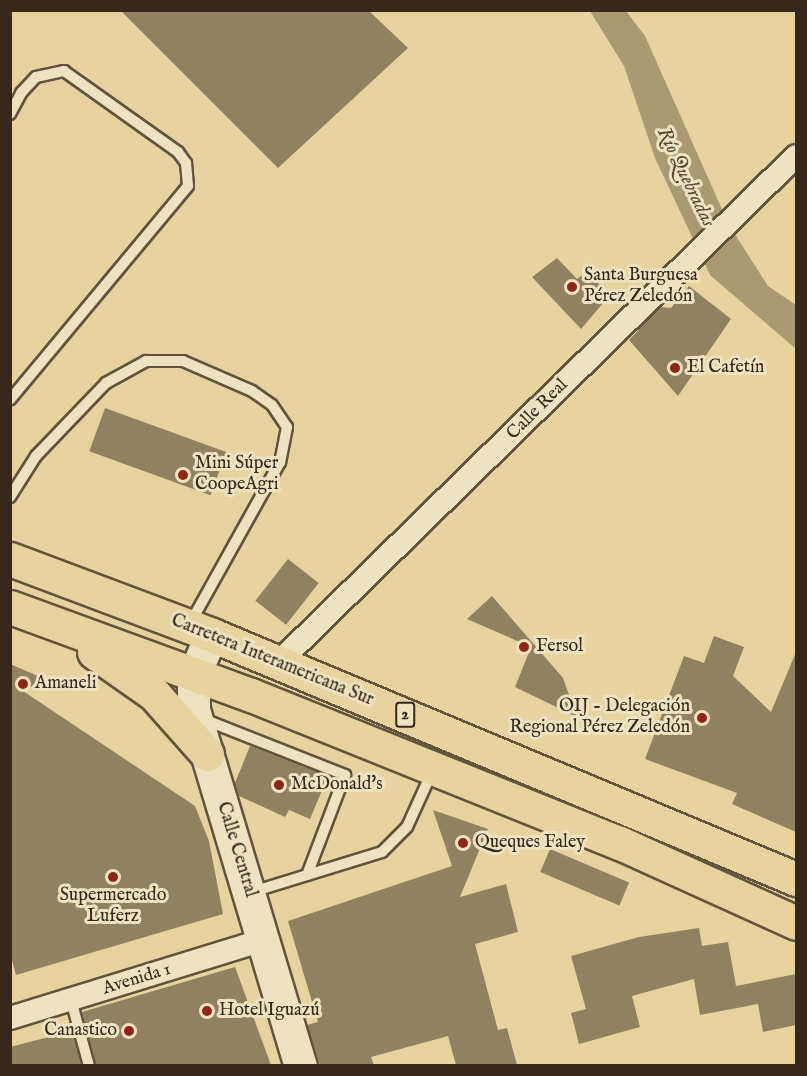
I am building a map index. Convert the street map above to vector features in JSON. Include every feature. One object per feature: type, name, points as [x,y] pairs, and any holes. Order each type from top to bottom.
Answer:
[{"type":"highway","name":"Carretera Interamericana Sur","points":[[10,559],[279,663],[796,879]]},
{"type":"highway","name":"2","points":[[10,607],[194,676],[620,843],[796,923]]},
{"type":"highway","points":[[59,626],[154,694],[207,754]]},
{"type":"main road","name":"Calle Central","points":[[200,631],[194,676],[196,716],[301,1065]]},
{"type":"street","name":"Calle Real","points":[[279,663],[796,156]]},
{"type":"street","name":"Avenida 1","points":[[10,1018],[263,940]]},
{"type":"lane","points":[[10,114],[21,93],[36,77],[64,71],[178,152],[186,163],[188,186],[10,400]]},
{"type":"lane","points":[[10,497],[36,456],[106,382],[146,361],[183,361],[252,391],[272,405],[287,427],[280,462],[200,631]]},
{"type":"lane","points":[[196,716],[345,775],[307,875]]},
{"type":"lane","points":[[249,893],[382,852],[395,842],[407,827],[433,769]]},
{"type":"lane","points":[[71,1000],[88,1065]]},
{"type":"water","name":"Río Quebradas","points":[[590,11],[626,11],[645,36],[729,225],[768,286],[796,305],[796,349],[710,275],[655,158],[624,66]]},
{"type":"building","points":[[120,10],[368,10],[408,48],[278,168]]},
{"type":"building","name":"Santa Burguesa Pérez Zeledón","points":[[557,258],[577,279],[587,272],[610,295],[581,329],[532,277]]},
{"type":"building","name":"El Cafetín","points":[[689,286],[731,319],[678,396],[629,340],[661,307],[671,308]]},
{"type":"building","name":"Mini Súper CoopeAgri","points":[[105,408],[226,452],[210,495],[89,451]]},
{"type":"building","points":[[288,559],[319,583],[286,625],[255,601]]},
{"type":"building","name":"Fersol","points":[[492,596],[563,678],[577,717],[515,687],[531,647],[467,619]]},
{"type":"building","points":[[714,636],[744,647],[733,676],[771,712],[796,652],[796,832],[732,804],[737,793],[645,759],[684,656],[704,663]]},
{"type":"building","name":"Supermercado Luferz","points":[[10,664],[45,679],[23,691],[195,806],[209,841],[223,914],[16,975],[10,953]]},
{"type":"building","name":"McDonald's","points":[[250,746],[328,776],[310,819],[289,810],[285,817],[239,796],[235,783]]},
{"type":"building","points":[[433,810],[488,829],[460,897],[506,884],[518,932],[475,944],[498,1030],[507,1028],[517,1065],[456,1065],[448,1036],[371,1057],[374,1065],[320,1065],[307,1025],[318,1022],[288,921],[452,866]]},
{"type":"building","points":[[550,849],[629,883],[619,906],[540,872]]},
{"type":"building","points":[[699,928],[702,946],[728,942],[736,986],[796,974],[796,1025],[763,1032],[758,1004],[700,1015],[694,979],[632,996],[640,1027],[579,1044],[571,1013],[586,1009],[571,956],[639,937]]},
{"type":"building","points":[[235,967],[271,1065],[96,1065],[82,1012]]},
{"type":"building","points":[[72,1031],[81,1065],[10,1065],[10,1047]]},
{"type":"place","name":"Santa Burguesa Pérez Zeledón","points":[[572,287]]},
{"type":"place","name":"El Cafetín","points":[[675,368]]},
{"type":"place","name":"Mini Súper CoopeAgri","points":[[183,475]]},
{"type":"place","name":"Fersol","points":[[524,647]]},
{"type":"place","name":"Amaneli","points":[[23,684]]},
{"type":"place","name":"OIJ - Delegación Regional Pérez Zeledón","points":[[702,718]]},
{"type":"place","name":"McDonald's","points":[[279,785]]},
{"type":"place","name":"Queques Faley","points":[[463,843]]},
{"type":"place","name":"Supermercado Luferz","points":[[113,877]]},
{"type":"place","name":"Hotel Iguazú","points":[[207,1011]]},
{"type":"place","name":"Canastico","points":[[129,1031]]}]
